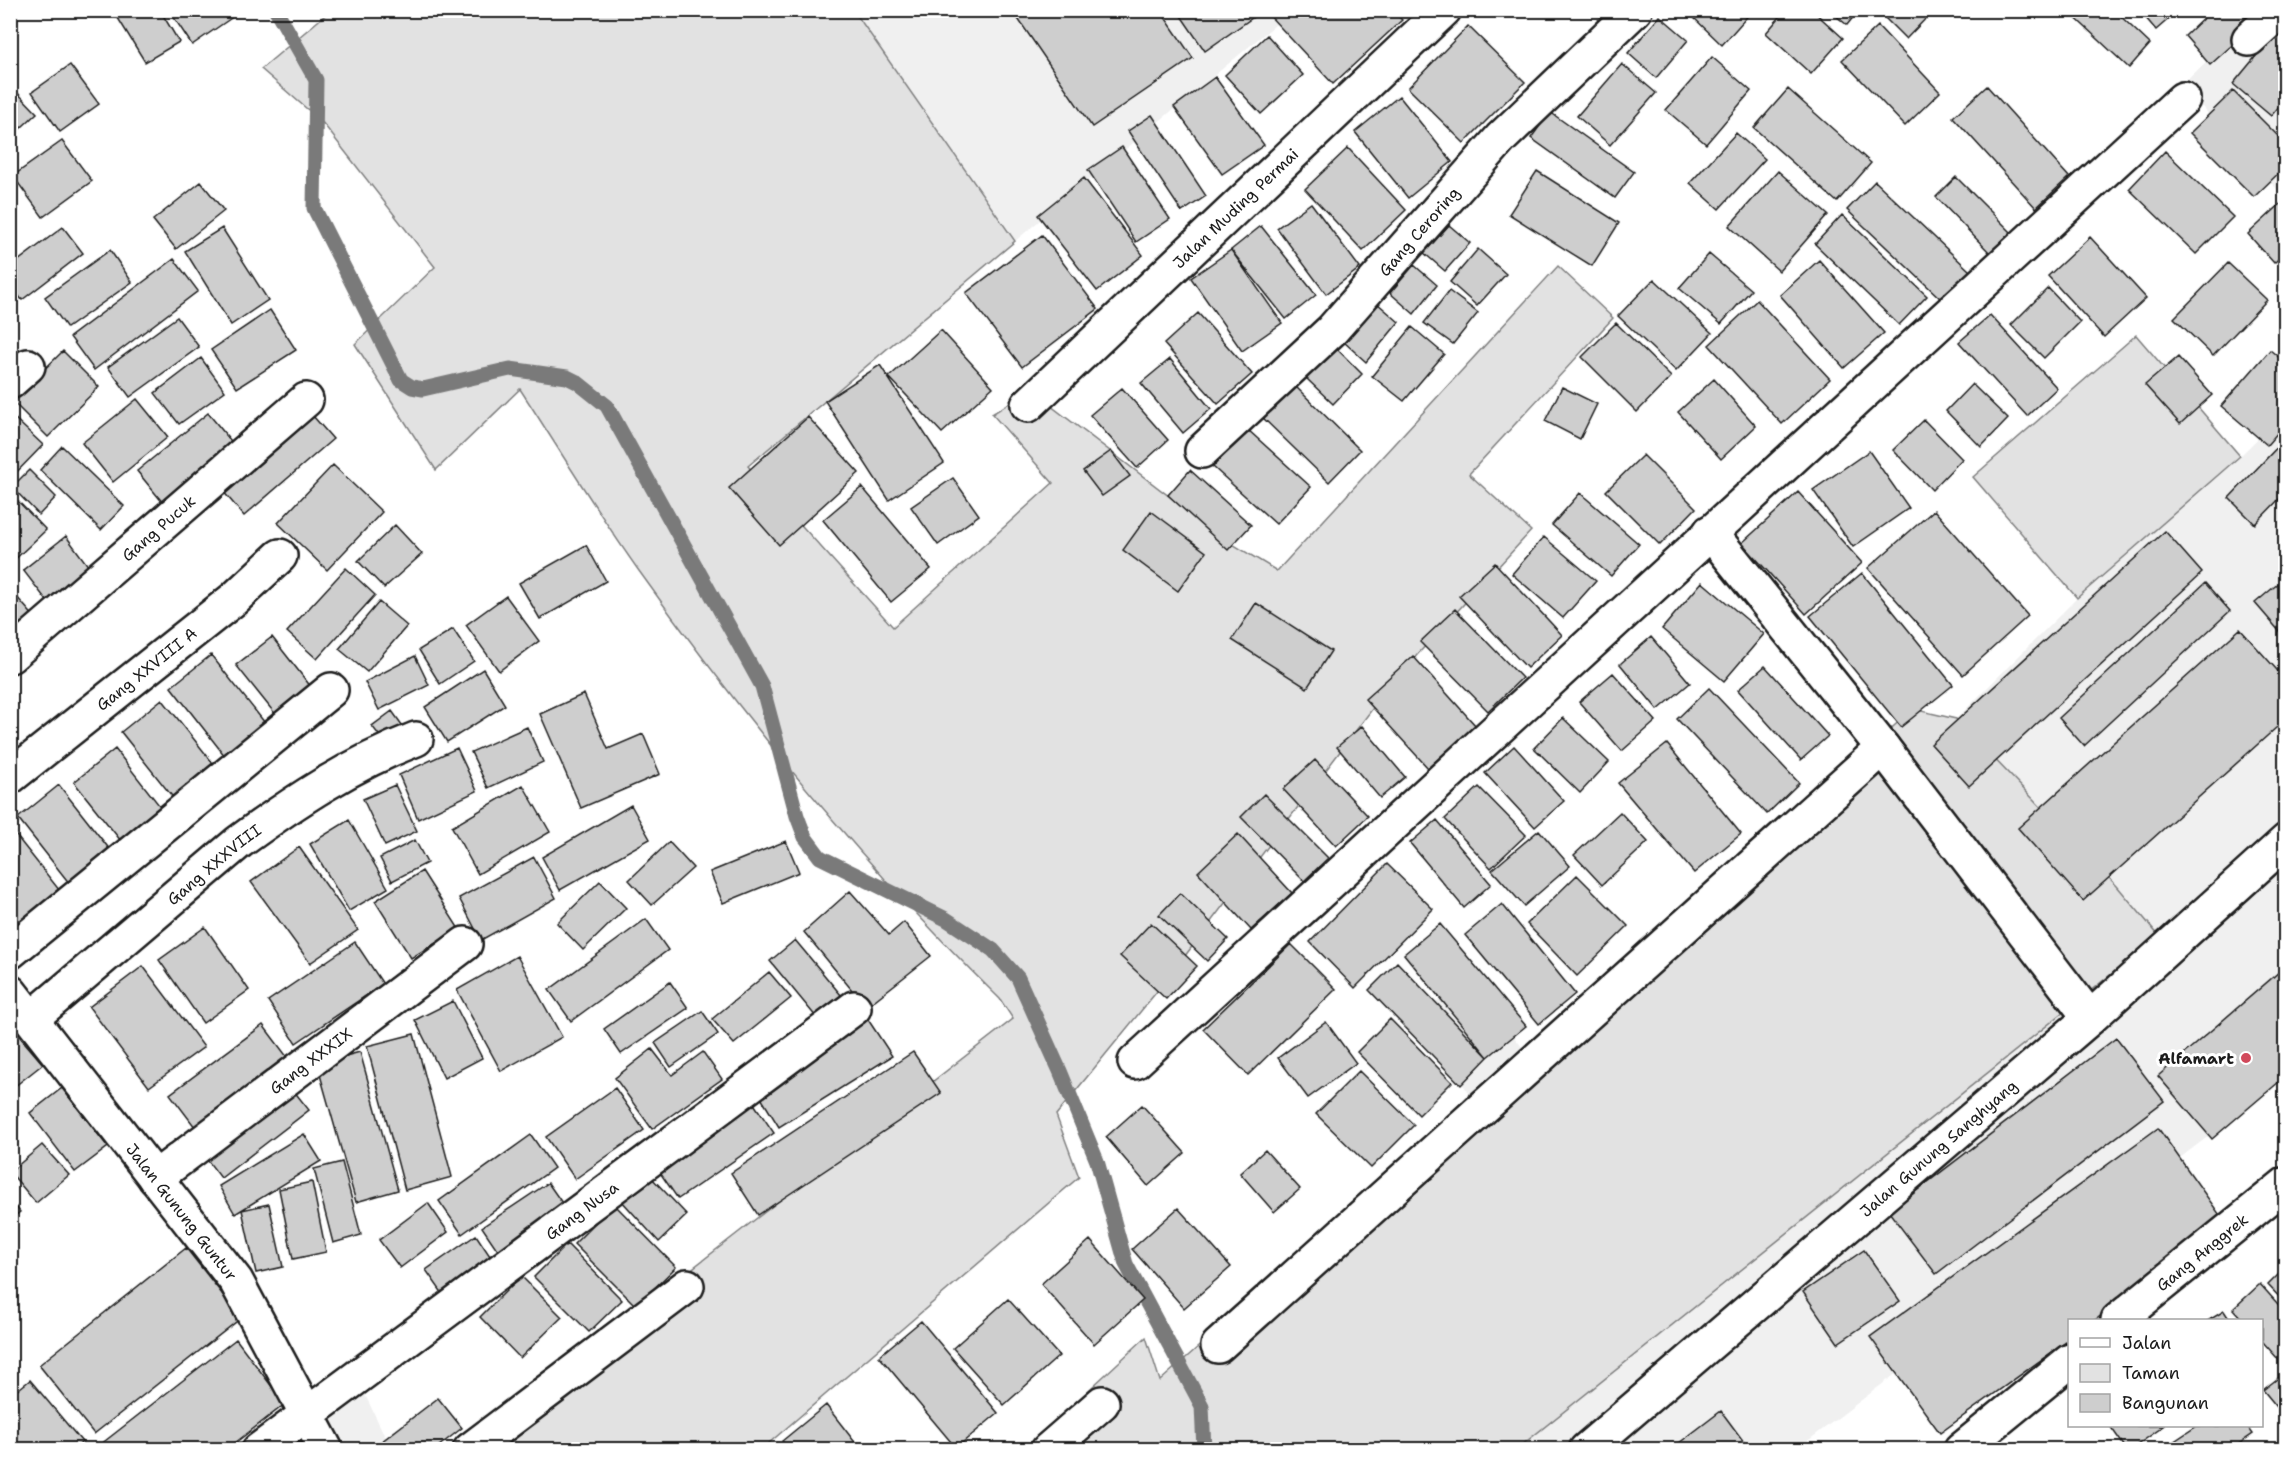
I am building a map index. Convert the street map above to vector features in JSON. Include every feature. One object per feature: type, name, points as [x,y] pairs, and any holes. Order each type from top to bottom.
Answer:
[{"type":"street","name":"Jalan Muding Permai","points":[[1028,405],[1444,10]]},
{"type":"street","name":"Gang Ceroring","points":[[1202,451],[1332,330],[1501,138],[1635,10]]},
{"type":"street","points":[[2249,39],[2281,10]]},
{"type":"street","points":[[1135,1062],[2183,99]]},
{"type":"street","name":"Gang Pucuk","points":[[10,656],[306,400]]},
{"type":"street","points":[[1710,532],[1883,748],[2090,1018]]},
{"type":"street","name":"Gang XXVIII A","points":[[10,777],[234,599],[280,556]]},
{"type":"street","points":[[10,952],[331,690]]},
{"type":"street","name":"Gang XXXVIII","points":[[32,1018],[239,842],[339,775],[376,754],[416,738]]},
{"type":"street","points":[[1218,1346],[1883,748]]},
{"type":"street","name":"Jalan Gunung Sanghyang","points":[[1586,1449],[2090,1018],[2286,841]]},
{"type":"street","name":"Gang XXXIX","points":[[155,1178],[465,944]]},
{"type":"street","name":"Jalan Gunung Guntur","points":[[10,992],[236,1281],[309,1413],[326,1449]]},
{"type":"street","name":"Gang Nusa","points":[[259,1449],[854,1008]]},
{"type":"street","name":"Gang Anggrek","points":[[2119,1319],[2286,1184]]},
{"type":"street","points":[[470,1449],[687,1286]]},
{"type":"street","points":[[1961,1449],[2068,1363]]},
{"type":"street","points":[[1048,1449],[1102,1403]]},
{"type":"shaded area","points":[[854,11],[1292,11],[1015,241]]},
{"type":"shaded area","points":[[2259,11],[2285,11],[2285,198],[2182,85]]},
{"type":"shaded area","points":[[2285,412],[2285,1078],[1797,1449],[1517,1450],[2159,936],[2117,886],[1956,719],[2077,598],[2240,456]]},
{"type":"shaded area","points":[[1468,977],[1525,1051],[1470,1094],[1413,1020]]},
{"type":"shaded area","points":[[349,1361],[391,1449],[237,1450]]},
{"type":"green space","points":[[330,11],[854,11],[1015,241],[748,466],[893,627],[1053,483],[992,414],[1030,390],[1229,542],[1277,571],[1558,266],[1613,318],[1469,474],[1531,531],[1395,679],[1172,973],[1056,1115],[1079,1177],[762,1449],[460,1449],[1013,1019],[1000,999],[902,898],[766,739],[680,628],[623,549],[520,389],[436,470],[355,344],[435,267],[322,122],[261,69]]},
{"type":"green space","points":[[2136,335],[2240,456],[2077,598],[1973,477]]},
{"type":"green space","points":[[1913,709],[1956,719],[2117,886],[2159,936],[1517,1449],[1024,1450],[1146,1337],[1160,1381],[1338,1222],[1470,1094],[1600,988]]},
{"type":"building","points":[[113,10],[160,10],[179,42],[145,62]]},
{"type":"building","points":[[169,10],[238,10],[240,12],[192,45]]},
{"type":"building","points":[[1012,10],[1160,10],[1193,58],[1092,127]]},
{"type":"building","points":[[1177,10],[1257,10],[1259,13],[1205,51]]},
{"type":"building","points":[[1269,10],[1392,10],[1402,20],[1333,84],[1267,13]]},
{"type":"building","points":[[1697,10],[1753,10],[1722,45],[1692,16]]},
{"type":"building","points":[[1786,10],[1812,10],[1843,38],[1811,74],[1766,33]]},
{"type":"building","points":[[1829,10],[1859,10],[1847,25]]},
{"type":"building","points":[[1877,10],[1934,10],[1906,39]]},
{"type":"building","points":[[2114,10],[2150,44],[2129,68],[2068,11]]},
{"type":"building","points":[[2139,10],[2179,10],[2156,30]]},
{"type":"building","points":[[2212,10],[2271,10],[2210,65],[2185,36]]},
{"type":"building","points":[[1660,16],[1688,40],[1656,78],[1628,53]]},
{"type":"building","points":[[1468,26],[1525,82],[1464,143],[1408,88]]},
{"type":"building","points":[[1878,26],[1940,92],[1905,126],[1842,60]]},
{"type":"building","points":[[2281,26],[2286,30],[2286,98],[2271,116],[2233,84]]},
{"type":"building","points":[[1267,35],[1303,75],[1261,114],[1225,75]]},
{"type":"building","points":[[1712,57],[1751,91],[1706,144],[1666,110]]},
{"type":"building","points":[[1622,64],[1656,93],[1610,145],[1577,116]]},
{"type":"building","points":[[70,65],[99,104],[60,132],[32,92]]},
{"type":"building","points":[[1215,77],[1264,145],[1222,174],[1174,107]]},
{"type":"building","points":[[10,85],[37,113],[10,138]]},
{"type":"building","points":[[1987,86],[2069,177],[2036,208],[1953,117]]},
{"type":"building","points":[[1788,89],[1871,163],[1837,202],[1754,128]]},
{"type":"building","points":[[2233,91],[2286,144],[2286,166],[2254,197],[2190,133]]},
{"type":"building","points":[[1399,96],[1452,162],[1408,198],[1355,132]]},
{"type":"building","points":[[1550,112],[1634,172],[1615,198],[1531,138]]},
{"type":"building","points":[[1152,115],[1206,196],[1182,212],[1128,131]]},
{"type":"building","points":[[1736,133],[1765,159],[1719,209],[1690,183]]},
{"type":"building","points":[[62,141],[92,181],[43,217],[13,176]]},
{"type":"building","points":[[1122,147],[1170,219],[1136,242],[1088,170]]},
{"type":"building","points":[[1348,148],[1406,210],[1363,251],[1305,189]]},
{"type":"building","points":[[2165,151],[2233,217],[2196,254],[2129,189]]},
{"type":"building","points":[[1537,171],[1619,223],[1592,266],[1509,214]]},
{"type":"building","points":[[1778,171],[1828,215],[1779,271],[1729,226]]},
{"type":"building","points":[[1956,177],[2011,232],[1990,253],[1936,197]]},
{"type":"building","points":[[1084,178],[1143,255],[1097,291],[1038,215]]},
{"type":"building","points":[[1875,181],[1970,271],[1942,300],[1847,210]]},
{"type":"building","points":[[201,182],[224,211],[176,249],[153,220]]},
{"type":"building","points":[[2286,199],[2286,252],[2274,263],[2248,234]]},
{"type":"building","points":[[1311,203],[1360,268],[1326,294],[1277,228]]},
{"type":"building","points":[[1842,215],[1927,296],[1899,325],[1815,244]]},
{"type":"building","points":[[1449,225],[1470,243],[1445,271],[1424,253]]},
{"type":"building","points":[[1261,226],[1316,295],[1286,319],[1231,250]]},
{"type":"building","points":[[63,227],[83,253],[22,300],[10,285],[10,267]]},
{"type":"building","points":[[222,228],[268,300],[231,325],[185,251]]},
{"type":"building","points":[[1042,235],[1098,309],[1022,367],[966,293]]},
{"type":"building","points":[[2090,237],[2146,298],[2104,337],[2048,276]]},
{"type":"building","points":[[1478,249],[1506,274],[1477,306],[1450,282]]},
{"type":"building","points":[[110,250],[132,282],[67,328],[45,297]]},
{"type":"building","points":[[1231,250],[1282,323],[1242,351],[1191,278]]},
{"type":"building","points":[[1709,254],[1751,290],[1721,324],[1679,288]]},
{"type":"building","points":[[174,259],[198,291],[94,370],[70,337]]},
{"type":"building","points":[[1819,260],[1884,333],[1844,368],[1780,295]]},
{"type":"building","points":[[2228,263],[2267,300],[2213,356],[2174,318]]},
{"type":"building","points":[[1414,265],[1437,285],[1414,314],[1390,293]]},
{"type":"building","points":[[1654,279],[1712,333],[1676,371],[1618,316]]},
{"type":"building","points":[[2048,288],[2080,322],[2044,358],[2011,325]]},
{"type":"building","points":[[1449,291],[1478,313],[1453,344],[1424,323]]},
{"type":"building","points":[[1757,300],[1830,379],[1782,424],[1709,345]]},
{"type":"building","points":[[1377,303],[1399,322],[1366,362],[1344,342]]},
{"type":"building","points":[[270,310],[296,350],[237,388],[211,350]]},
{"type":"building","points":[[1198,313],[1252,374],[1218,404],[1164,344]]},
{"type":"building","points":[[1990,315],[2057,388],[2027,416],[1959,342]]},
{"type":"building","points":[[177,317],[199,347],[130,397],[108,367]]},
{"type":"building","points":[[1616,323],[1671,377],[1637,412],[1582,357]]},
{"type":"building","points":[[1412,327],[1444,354],[1404,401],[1372,376]]},
{"type":"building","points":[[941,330],[993,387],[942,433],[889,377]]},
{"type":"building","points":[[1336,348],[1362,374],[1333,404],[1306,378]]},
{"type":"building","points":[[2270,350],[2286,363],[2286,423],[2267,445],[2221,406]]},
{"type":"building","points":[[63,351],[99,387],[48,437],[12,401]]},
{"type":"building","points":[[2178,357],[2212,395],[2180,424],[2145,385]]},
{"type":"building","points":[[201,358],[225,391],[179,424],[155,393]]},
{"type":"building","points":[[1170,359],[1211,409],[1183,433],[1141,383]]},
{"type":"building","points":[[880,365],[944,463],[889,500],[825,401]]},
{"type":"building","points":[[1714,379],[1756,426],[1721,459],[1678,412]]},
{"type":"building","points":[[1292,383],[1360,450],[1329,482],[1261,416]]},
{"type":"building","points":[[1972,384],[2008,419],[1981,447],[1946,411]]},
{"type":"building","points":[[1562,387],[1597,404],[1580,439],[1545,421]]},
{"type":"building","points":[[1122,388],[1168,440],[1137,468],[1090,415]]},
{"type":"building","points":[[137,399],[168,437],[113,482],[82,443]]},
{"type":"building","points":[[306,408],[333,439],[244,516],[217,484]]},
{"type":"building","points":[[208,413],[239,451],[168,509],[137,471]]},
{"type":"building","points":[[10,414],[43,445],[10,479]]},
{"type":"building","points":[[808,417],[859,473],[779,545],[729,488]]},
{"type":"building","points":[[1924,420],[1962,459],[1932,490],[1893,450]]},
{"type":"building","points":[[1247,429],[1311,487],[1276,524],[1213,467]]},
{"type":"building","points":[[2286,438],[2286,492],[2255,524],[2229,498]]},
{"type":"building","points":[[62,446],[124,506],[101,530],[40,470]]},
{"type":"building","points":[[1111,451],[1130,476],[1102,496],[1083,471]]},
{"type":"building","points":[[1869,451],[1909,508],[1853,547],[1813,490]]},
{"type":"building","points":[[1643,455],[1696,508],[1660,545],[1606,491]]},
{"type":"building","points":[[333,465],[382,512],[327,570],[278,523]]},
{"type":"building","points":[[29,470],[56,497],[39,515],[12,487]]},
{"type":"building","points":[[1190,470],[1251,525],[1228,550],[1168,495]]},
{"type":"building","points":[[953,478],[979,515],[938,545],[911,507]]},
{"type":"building","points":[[862,487],[931,569],[891,602],[823,520]]},
{"type":"building","points":[[1798,492],[1862,563],[1806,614],[1742,543]]},
{"type":"building","points":[[1580,493],[1639,544],[1611,576],[1552,525]]},
{"type":"building","points":[[12,495],[46,530],[10,564],[10,496]]},
{"type":"building","points":[[1934,510],[2028,616],[1963,675],[1868,568]]},
{"type":"building","points":[[1151,511],[1206,552],[1178,591],[1123,550]]},
{"type":"building","points":[[395,525],[422,554],[384,588],[358,561]]},
{"type":"building","points":[[2165,531],[2202,573],[1969,786],[1931,744]]},
{"type":"building","points":[[66,536],[89,567],[47,601],[23,570]]},
{"type":"building","points":[[1544,537],[1596,581],[1563,618],[1512,574]]},
{"type":"building","points":[[586,545],[606,581],[540,619],[519,583]]},
{"type":"building","points":[[1495,563],[1562,635],[1527,668],[1459,596]]},
{"type":"building","points":[[346,568],[375,595],[317,659],[287,632]]},
{"type":"building","points":[[1862,573],[1953,685],[1901,727],[1810,616]]},
{"type":"building","points":[[2286,577],[2286,639],[2255,603]]},
{"type":"building","points":[[1702,582],[1764,634],[1724,681],[1662,629]]},
{"type":"building","points":[[2205,583],[2230,611],[2084,746],[2059,718]]},
{"type":"building","points":[[10,589],[35,618],[10,639]]},
{"type":"building","points":[[506,596],[539,641],[499,671],[466,625]]},
{"type":"building","points":[[379,602],[407,626],[367,672],[339,649]]},
{"type":"building","points":[[1256,603],[1331,651],[1307,688],[1232,640]]},
{"type":"building","points":[[1455,609],[1522,678],[1488,711],[1420,642]]},
{"type":"building","points":[[453,629],[474,661],[440,684],[419,650]]},
{"type":"building","points":[[2240,629],[2286,680],[2286,719],[2083,901],[2018,828]]},
{"type":"building","points":[[272,637],[315,692],[280,720],[236,665]]},
{"type":"building","points":[[1651,637],[1690,683],[1658,710],[1620,664]]},
{"type":"building","points":[[211,655],[273,733],[232,765],[171,687]]},
{"type":"building","points":[[415,656],[429,685],[379,710],[365,682]]},
{"type":"building","points":[[1413,656],[1476,726],[1428,768],[1365,699]]},
{"type":"building","points":[[1765,666],[1828,736],[1801,760],[1738,690]]},
{"type":"building","points":[[483,669],[505,705],[447,742],[425,707]]},
{"type":"building","points":[[1613,673],[1656,721],[1622,751],[1579,702]]},
{"type":"building","points":[[1709,688],[1799,783],[1767,814],[1677,719]]},
{"type":"building","points":[[584,694],[608,749],[643,734],[660,774],[581,808],[540,714]]},
{"type":"building","points":[[162,699],[220,772],[179,805],[121,732]]},
{"type":"building","points":[[392,711],[405,729],[385,743],[372,726]]},
{"type":"building","points":[[1563,718],[1609,762],[1580,793],[1534,748]]},
{"type":"building","points":[[1362,726],[1405,777],[1380,798],[1337,747]]},
{"type":"building","points":[[527,727],[543,762],[488,788],[471,752]]},
{"type":"building","points":[[1667,744],[1741,834],[1694,873],[1618,783]]},
{"type":"building","points":[[1514,746],[1564,801],[1535,827],[1485,773]]},
{"type":"building","points":[[457,748],[477,791],[418,819],[399,775]]},
{"type":"building","points":[[115,749],[170,819],[129,851],[74,782]]},
{"type":"building","points":[[1315,760],[1368,816],[1336,846],[1283,789]]},
{"type":"building","points":[[59,785],[118,860],[77,893],[18,818]]},
{"type":"building","points":[[395,785],[417,831],[385,846],[363,799]]},
{"type":"building","points":[[523,785],[550,832],[478,874],[452,827]]},
{"type":"building","points":[[1479,787],[1526,835],[1491,868],[1445,819]]},
{"type":"building","points":[[1264,794],[1328,858],[1304,881],[1241,817]]},
{"type":"building","points":[[631,805],[650,839],[560,890],[542,857]]},
{"type":"building","points":[[1620,812],[1648,842],[1602,885],[1574,855]]},
{"type":"building","points":[[349,820],[388,888],[349,911],[310,844]]},
{"type":"building","points":[[1437,820],[1491,884],[1464,908],[1410,843]]},
{"type":"building","points":[[10,828],[64,896],[10,934]]},
{"type":"building","points":[[1539,830],[1570,866],[1524,906],[1492,870]]},
{"type":"building","points":[[1238,834],[1292,893],[1251,930],[1198,872]]},
{"type":"building","points":[[415,840],[427,863],[392,881],[380,858]]},
{"type":"building","points":[[786,841],[799,872],[723,903],[710,872]]},
{"type":"building","points":[[669,842],[693,868],[652,905],[629,880]]},
{"type":"building","points":[[299,847],[358,930],[310,963],[251,882]]},
{"type":"building","points":[[534,857],[556,898],[481,940],[459,898]]},
{"type":"building","points":[[1387,864],[1433,909],[1355,988],[1310,942]]},
{"type":"building","points":[[422,871],[459,929],[411,958],[375,901]]},
{"type":"building","points":[[1577,875],[1628,926],[1577,976],[1527,924]]},
{"type":"building","points":[[600,881],[626,908],[583,950],[557,923]]},
{"type":"building","points":[[850,891],[889,935],[904,922],[931,956],[866,1007],[804,932]]},
{"type":"building","points":[[1180,893],[1228,939],[1207,961],[1159,915]]},
{"type":"building","points":[[1502,904],[1575,994],[1539,1024],[1465,935]]},
{"type":"building","points":[[646,919],[668,950],[571,1021],[549,990]]},
{"type":"building","points":[[1151,923],[1197,966],[1166,999],[1120,956]]},
{"type":"building","points":[[1440,924],[1526,1026],[1488,1057],[1404,954]]},
{"type":"building","points":[[205,927],[249,990],[203,1023],[159,960]]},
{"type":"building","points":[[795,940],[846,1001],[821,1023],[770,961]]},
{"type":"building","points":[[355,942],[383,984],[296,1043],[268,1001]]},
{"type":"building","points":[[1291,944],[1336,989],[1248,1075],[1203,1029]]},
{"type":"building","points":[[517,956],[562,1037],[501,1071],[457,990]]},
{"type":"building","points":[[1397,962],[1488,1057],[1461,1085],[1369,990]]},
{"type":"building","points":[[143,966],[204,1047],[149,1087],[89,1007]]},
{"type":"building","points":[[2286,966],[2286,1076],[2212,1139],[2158,1076]]},
{"type":"building","points":[[769,972],[791,998],[734,1044],[712,1019]]},
{"type":"building","points":[[670,982],[688,1008],[621,1054],[604,1029]]},
{"type":"building","points":[[453,1001],[482,1058],[444,1078],[415,1020]]},
{"type":"building","points":[[702,1011],[718,1034],[671,1067],[655,1043]]},
{"type":"building","points":[[867,1018],[892,1056],[779,1127],[755,1088]]},
{"type":"building","points":[[1390,1019],[1452,1082],[1419,1115],[1357,1052]]},
{"type":"building","points":[[1326,1022],[1356,1063],[1308,1098],[1278,1058]]},
{"type":"building","points":[[263,1025],[291,1062],[198,1131],[170,1094]]},
{"type":"building","points":[[14,1030],[43,1064],[10,1090],[10,1033]]},
{"type":"building","points":[[414,1034],[452,1177],[405,1190],[367,1046]]},
{"type":"building","points":[[2116,1038],[2164,1101],[1936,1274],[1889,1212]]},
{"type":"building","points":[[652,1049],[672,1075],[703,1052],[722,1079],[652,1129],[615,1078]]},
{"type":"building","points":[[360,1052],[398,1190],[356,1202],[317,1064]]},
{"type":"building","points":[[913,1052],[941,1093],[758,1215],[731,1173]]},
{"type":"building","points":[[1359,1071],[1414,1125],[1371,1168],[1316,1114]]},
{"type":"building","points":[[286,1081],[309,1110],[221,1178],[198,1148]]},
{"type":"building","points":[[62,1088],[108,1147],[75,1172],[30,1113]]},
{"type":"building","points":[[615,1088],[644,1130],[575,1179],[546,1137]]},
{"type":"building","points":[[748,1095],[774,1133],[678,1199],[652,1161]]},
{"type":"building","points":[[1142,1105],[1185,1153],[1148,1186],[1106,1137]]},
{"type":"building","points":[[2158,1128],[2227,1225],[2096,1319],[2068,1319],[2068,1340],[1940,1433],[1870,1337]]},
{"type":"building","points":[[304,1134],[321,1161],[235,1214],[219,1186]]},
{"type":"building","points":[[531,1135],[554,1168],[462,1234],[439,1201]]},
{"type":"building","points":[[42,1145],[69,1175],[36,1203],[10,1172]]},
{"type":"building","points":[[1265,1150],[1300,1189],[1274,1212],[1240,1173]]},
{"type":"building","points":[[342,1162],[361,1235],[333,1243],[314,1169]]},
{"type":"building","points":[[649,1175],[687,1215],[659,1242],[621,1200]]},
{"type":"building","points":[[312,1182],[326,1252],[293,1259],[279,1189]]},
{"type":"building","points":[[548,1183],[567,1210],[501,1255],[482,1227]]},
{"type":"building","points":[[10,1200],[20,1212],[10,1220]]},
{"type":"building","points":[[428,1203],[448,1232],[400,1268],[379,1240]]},
{"type":"building","points":[[269,1204],[283,1267],[256,1273],[242,1210]]},
{"type":"building","points":[[614,1204],[676,1267],[636,1306],[574,1244]]},
{"type":"building","points":[[1178,1208],[1231,1267],[1184,1308],[1132,1249]]},
{"type":"building","points":[[476,1235],[494,1262],[445,1297],[426,1270]]},
{"type":"building","points":[[1090,1240],[1143,1300],[1094,1344],[1041,1284]]},
{"type":"building","points":[[567,1244],[622,1300],[589,1332],[534,1277]]},
{"type":"building","points":[[186,1248],[241,1318],[94,1434],[39,1365]]},
{"type":"building","points":[[1864,1250],[1900,1301],[1838,1343],[1803,1292]]},
{"type":"building","points":[[2286,1267],[2286,1304],[2268,1285]]},
{"type":"building","points":[[521,1276],[562,1317],[520,1358],[480,1317]]},
{"type":"building","points":[[2260,1284],[2286,1313],[2286,1352],[2278,1359],[2263,1342],[2263,1319],[2242,1319],[2233,1309]]},
{"type":"building","points":[[1008,1299],[1059,1356],[1004,1405],[953,1348]]},
{"type":"building","points":[[2224,1311],[2229,1319],[2211,1319]]},
{"type":"building","points":[[921,1321],[998,1413],[956,1448],[879,1356]]},
{"type":"building","points":[[236,1339],[285,1404],[226,1450],[98,1450],[96,1448]]},
{"type":"building","points":[[2286,1372],[2286,1418],[2263,1390]]},
{"type":"building","points":[[30,1380],[82,1442],[74,1450],[10,1450],[10,1396]]},
{"type":"building","points":[[438,1398],[462,1428],[434,1450],[387,1450],[381,1442]]},
{"type":"building","points":[[826,1405],[861,1450],[789,1450],[782,1441]]},
{"type":"building","points":[[1721,1411],[1750,1450],[1670,1450]]},
{"type":"building","points":[[2111,1427],[2163,1427],[2130,1450],[2127,1450]]},
{"type":"building","points":[[2196,1427],[2248,1427],[2253,1434],[2230,1450],[2161,1450]]},
{"type":"building","points":[[2286,1437],[2286,1450],[2270,1450]]},
{"type":"waterway","points":[[276,10],[316,80],[314,208],[401,380],[412,387],[423,389],[510,369],[567,377],[577,382],[607,406],[762,686],[797,816],[805,837],[820,857],[946,919],[993,950],[1018,978],[1097,1161],[1126,1264],[1202,1406],[1204,1450]]},
{"type":"place","name":"Alfamart","points":[[2246,1058]]}]
